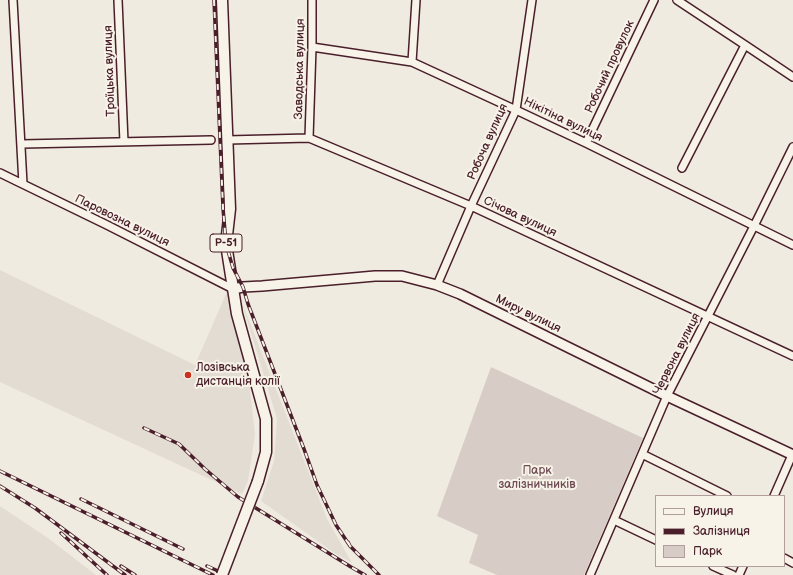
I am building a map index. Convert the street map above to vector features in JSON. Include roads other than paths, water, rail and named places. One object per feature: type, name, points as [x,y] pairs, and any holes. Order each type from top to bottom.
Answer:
[{"type":"main road","name":"Р-51","points":[[222,0],[230,209],[226,244],[237,314],[266,419],[266,452],[258,481],[222,575]]},
{"type":"main road","name":"Миру вулиця","points":[[233,289],[243,286],[262,286],[375,276],[402,276],[437,285],[460,294],[792,455]]},
{"type":"street","points":[[13,0],[23,184]]},
{"type":"street","name":"Троїцька вулиця","points":[[118,0],[124,142]]},
{"type":"street","name":"Заводська вулиця","points":[[310,138],[312,0]]},
{"type":"street","points":[[412,62],[416,0]]},
{"type":"street","name":"Робоча вулиця","points":[[437,285],[471,206],[516,110],[532,0]]},
{"type":"street","name":"Робочий провулок","points":[[586,143],[654,0]]},
{"type":"street","points":[[677,0],[793,77]]},
{"type":"street","points":[[682,168],[744,45]]},
{"type":"street","name":"Нікітіна вулиця","points":[[312,47],[412,62],[586,143],[793,245]]},
{"type":"street","name":"Січова вулиця","points":[[227,140],[310,138],[471,206],[793,356]]},
{"type":"street","points":[[22,144],[211,140]]},
{"type":"street","name":"Червона вулиця","points":[[590,575],[668,396],[793,147]]},
{"type":"street","name":"Паровозна вулиця","points":[[0,173],[114,228],[233,289]]},
{"type":"street","points":[[642,454],[724,495]]},
{"type":"street","points":[[774,495],[792,455]]},
{"type":"street","points":[[614,520],[655,540]]},
{"type":"street","points":[[715,567],[733,575]]},
{"type":"railway","points":[[214,0],[223,208],[226,244],[233,268],[243,287],[248,304],[317,485],[336,525],[350,546]]},
{"type":"railway","points":[[144,428],[179,444],[205,469],[238,497],[365,575]]},
{"type":"railway","points":[[0,471],[213,575]]},
{"type":"railway","points":[[0,486],[35,508],[125,575]]},
{"type":"railway","points":[[81,499],[183,549]]},
{"type":"railway","points":[[61,533],[107,575]]},
{"type":"railway","points":[[348,542],[350,546],[379,575]]},
{"type":"railway","points":[[121,566],[135,575]]},
{"type":"railway","points":[[207,566],[227,575]]},
{"type":"place","name":"Лозівська дистанція колії","points":[[188,375]]},
{"type":"park label","name":"Парк залізничників","points":[[537,478]]}]
